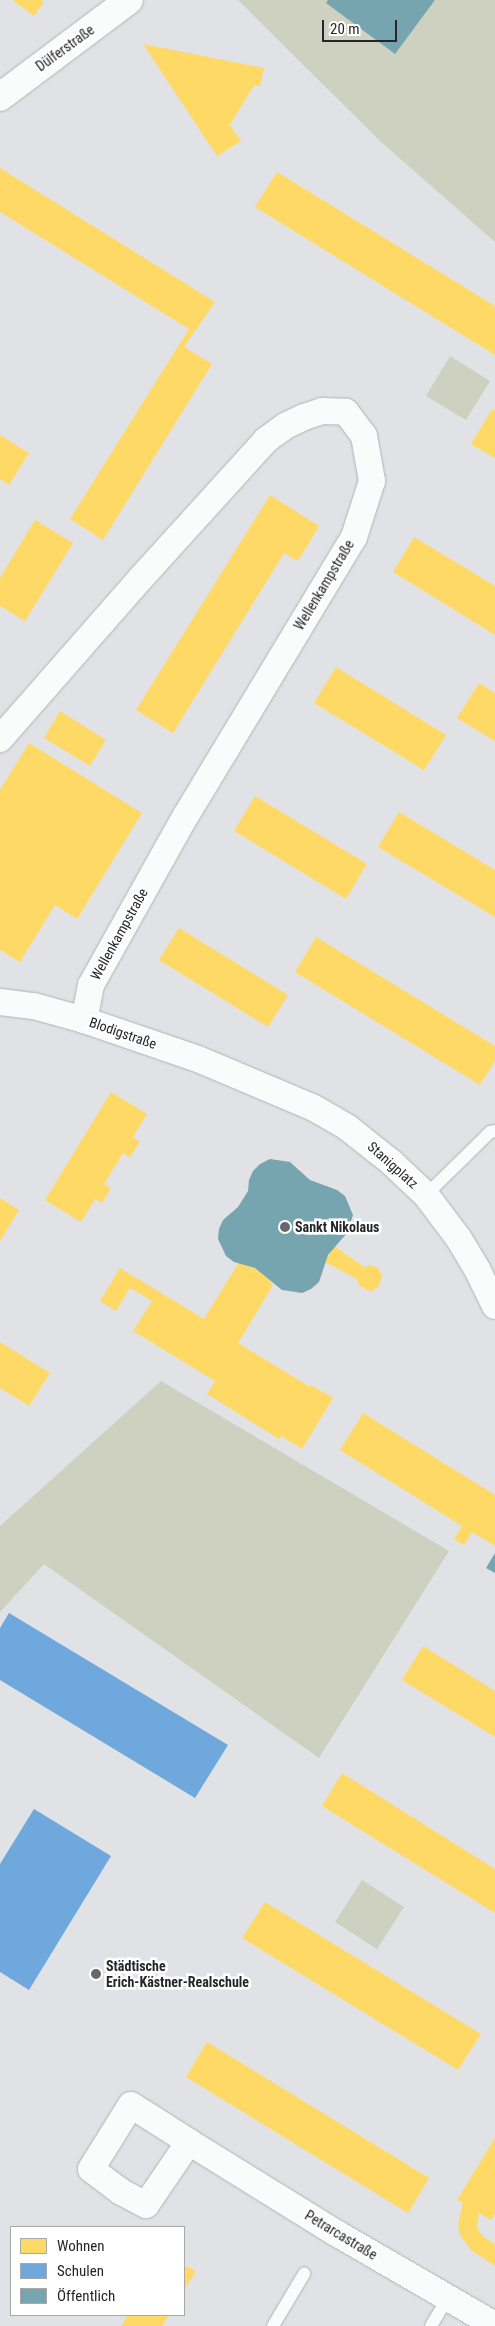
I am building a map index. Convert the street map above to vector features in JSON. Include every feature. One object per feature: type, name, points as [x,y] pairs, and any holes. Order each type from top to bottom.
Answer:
[{"type":"main road","name":"Dülferstraße","points":[[0,97],[130,0]]},
{"type":"street","name":"Wellenkampstraße","points":[[0,739],[141,578],[266,440],[285,426],[304,417],[322,412],[346,412],[364,436],[372,481],[354,537],[186,815],[90,985],[84,1020]]},
{"type":"street","name":"Blodigstraße","points":[[0,1002],[34,1006],[84,1020],[198,1058],[242,1077]]},
{"type":"street","name":"Stanigplatz","points":[[242,1077],[314,1108],[348,1128],[391,1162],[426,1195],[464,1246],[495,1306]]},
{"type":"street","name":"Petrarcastraße","points":[[189,2142],[336,2233],[495,2325]]},
{"type":"lane","points":[[426,1195],[490,1132],[495,1131]]},
{"type":"lane","points":[[272,2326],[304,2274]]},
{"type":"lane","points":[[431,2326],[448,2298]]},
{"type":"green space","points":[[238,0],[495,0],[495,242],[380,141]]},
{"type":"green space","points":[[450,356],[490,381],[466,420],[426,396]]},
{"type":"green space","points":[[161,1381],[449,1551],[319,1758],[44,1564],[0,1612],[0,1526]]},
{"type":"green space","points":[[362,1880],[404,1907],[377,1949],[335,1922]]},
{"type":"building: Wohnen","points":[[12,0],[41,0],[44,2],[34,16]]},
{"type":"building: Wohnen","points":[[143,44],[264,68],[260,86],[254,85],[230,125],[241,141],[217,156]]},
{"type":"building: Wohnen","points":[[0,168],[215,302],[184,347],[212,364],[103,540],[70,519],[189,329],[0,212]]},
{"type":"building: Wohnen","points":[[277,172],[495,306],[495,355],[255,207]]},
{"type":"building: Wohnen","points":[[492,409],[495,410],[495,458],[471,444]]},
{"type":"building: Wohnen","points":[[0,435],[29,453],[9,485],[0,479]]},
{"type":"building: Wohnen","points":[[270,495],[319,526],[298,561],[284,553],[173,733],[136,710]]},
{"type":"building: Wohnen","points":[[35,520],[73,543],[25,621],[0,606],[0,578]]},
{"type":"building: Wohnen","points":[[414,537],[495,586],[495,635],[393,572]]},
{"type":"building: Wohnen","points":[[336,667],[446,735],[424,770],[314,703]]},
{"type":"building: Wohnen","points":[[479,683],[495,693],[495,741],[457,718]]},
{"type":"building: Wohnen","points":[[60,711],[106,740],[90,766],[44,738]]},
{"type":"building: Wohnen","points":[[29,743],[142,813],[77,919],[55,905],[20,962],[0,950],[0,790]]},
{"type":"building: Wohnen","points":[[255,796],[367,864],[346,899],[234,831]]},
{"type":"building: Wohnen","points":[[399,812],[495,870],[495,917],[378,847]]},
{"type":"building: Wohnen","points":[[179,928],[288,995],[268,1027],[159,960]]},
{"type":"building: Wohnen","points":[[316,937],[495,1046],[495,1061],[480,1085],[295,972]]},
{"type":"building: Wohnen","points":[[111,1092],[147,1114],[133,1137],[140,1142],[130,1157],[123,1153],[104,1184],[111,1188],[102,1203],[95,1199],[81,1222],[45,1200]]},
{"type":"building: Wohnen","points":[[0,1198],[19,1210],[0,1241]]},
{"type":"building: Wohnen","points":[[334,1246],[364,1267],[370,1265],[378,1268],[382,1276],[379,1286],[372,1291],[366,1290],[359,1285],[357,1279],[325,1262]]},
{"type":"building: Wohnen","points":[[239,1262],[262,1272],[273,1285],[238,1343],[310,1387],[311,1385],[333,1398],[302,1449],[281,1436],[279,1439],[207,1394],[215,1381],[133,1331],[152,1301],[130,1288],[116,1311],[100,1301],[120,1268],[204,1319]]},
{"type":"building: Wohnen","points":[[0,1342],[50,1373],[29,1406],[0,1388]]},
{"type":"building: Wohnen","points":[[363,1413],[495,1495],[495,1546],[472,1532],[464,1545],[454,1539],[462,1526],[340,1450]]},
{"type":"building: Wohnen","points":[[423,1646],[495,1691],[495,1737],[402,1680]]},
{"type":"building: Wohnen","points":[[342,1773],[495,1869],[495,1913],[322,1806]]},
{"type":"building: Wohnen","points":[[265,1902],[481,2034],[458,2070],[242,1938]]},
{"type":"building: Wohnen","points":[[207,2042],[429,2178],[408,2213],[186,2077]]},
{"type":"building: Wohnen","points":[[495,2138],[495,2214],[491,2220],[479,2213],[477,2227],[482,2236],[495,2244],[495,2266],[471,2250],[460,2235],[458,2224],[463,2203],[457,2200]]},
{"type":"building: Wohnen","points":[[185,2266],[196,2271],[185,2288]]},
{"type":"building: Wohnen","points":[[127,2316],[168,2316],[162,2326],[121,2326]]},
{"type":"building: Schulen","points":[[9,1613],[228,1745],[195,1798],[0,1680],[0,1628]]},
{"type":"building: Schulen","points":[[34,1809],[111,1856],[29,1990],[0,1972],[0,1864]]},
{"type":"building: Öffentlich","points":[[328,0],[435,0],[395,54],[326,3]]},
{"type":"building: Öffentlich","name":"Sankt Nikolaus","points":[[270,1159],[290,1162],[310,1180],[337,1190],[345,1196],[353,1215],[347,1233],[328,1255],[319,1282],[311,1289],[302,1293],[282,1290],[255,1268],[234,1262],[226,1256],[218,1239],[219,1229],[223,1220],[238,1207],[248,1191],[249,1180],[253,1171],[260,1164]]},
{"type":"building: Öffentlich","points":[[495,1553],[495,1573],[486,1568]]},
{"type":"place","name":"Sankt Nikolaus","points":[[285,1227]]},
{"type":"place","name":"Städtische Erich-Kästner-Realschule","points":[[96,1974]]}]
